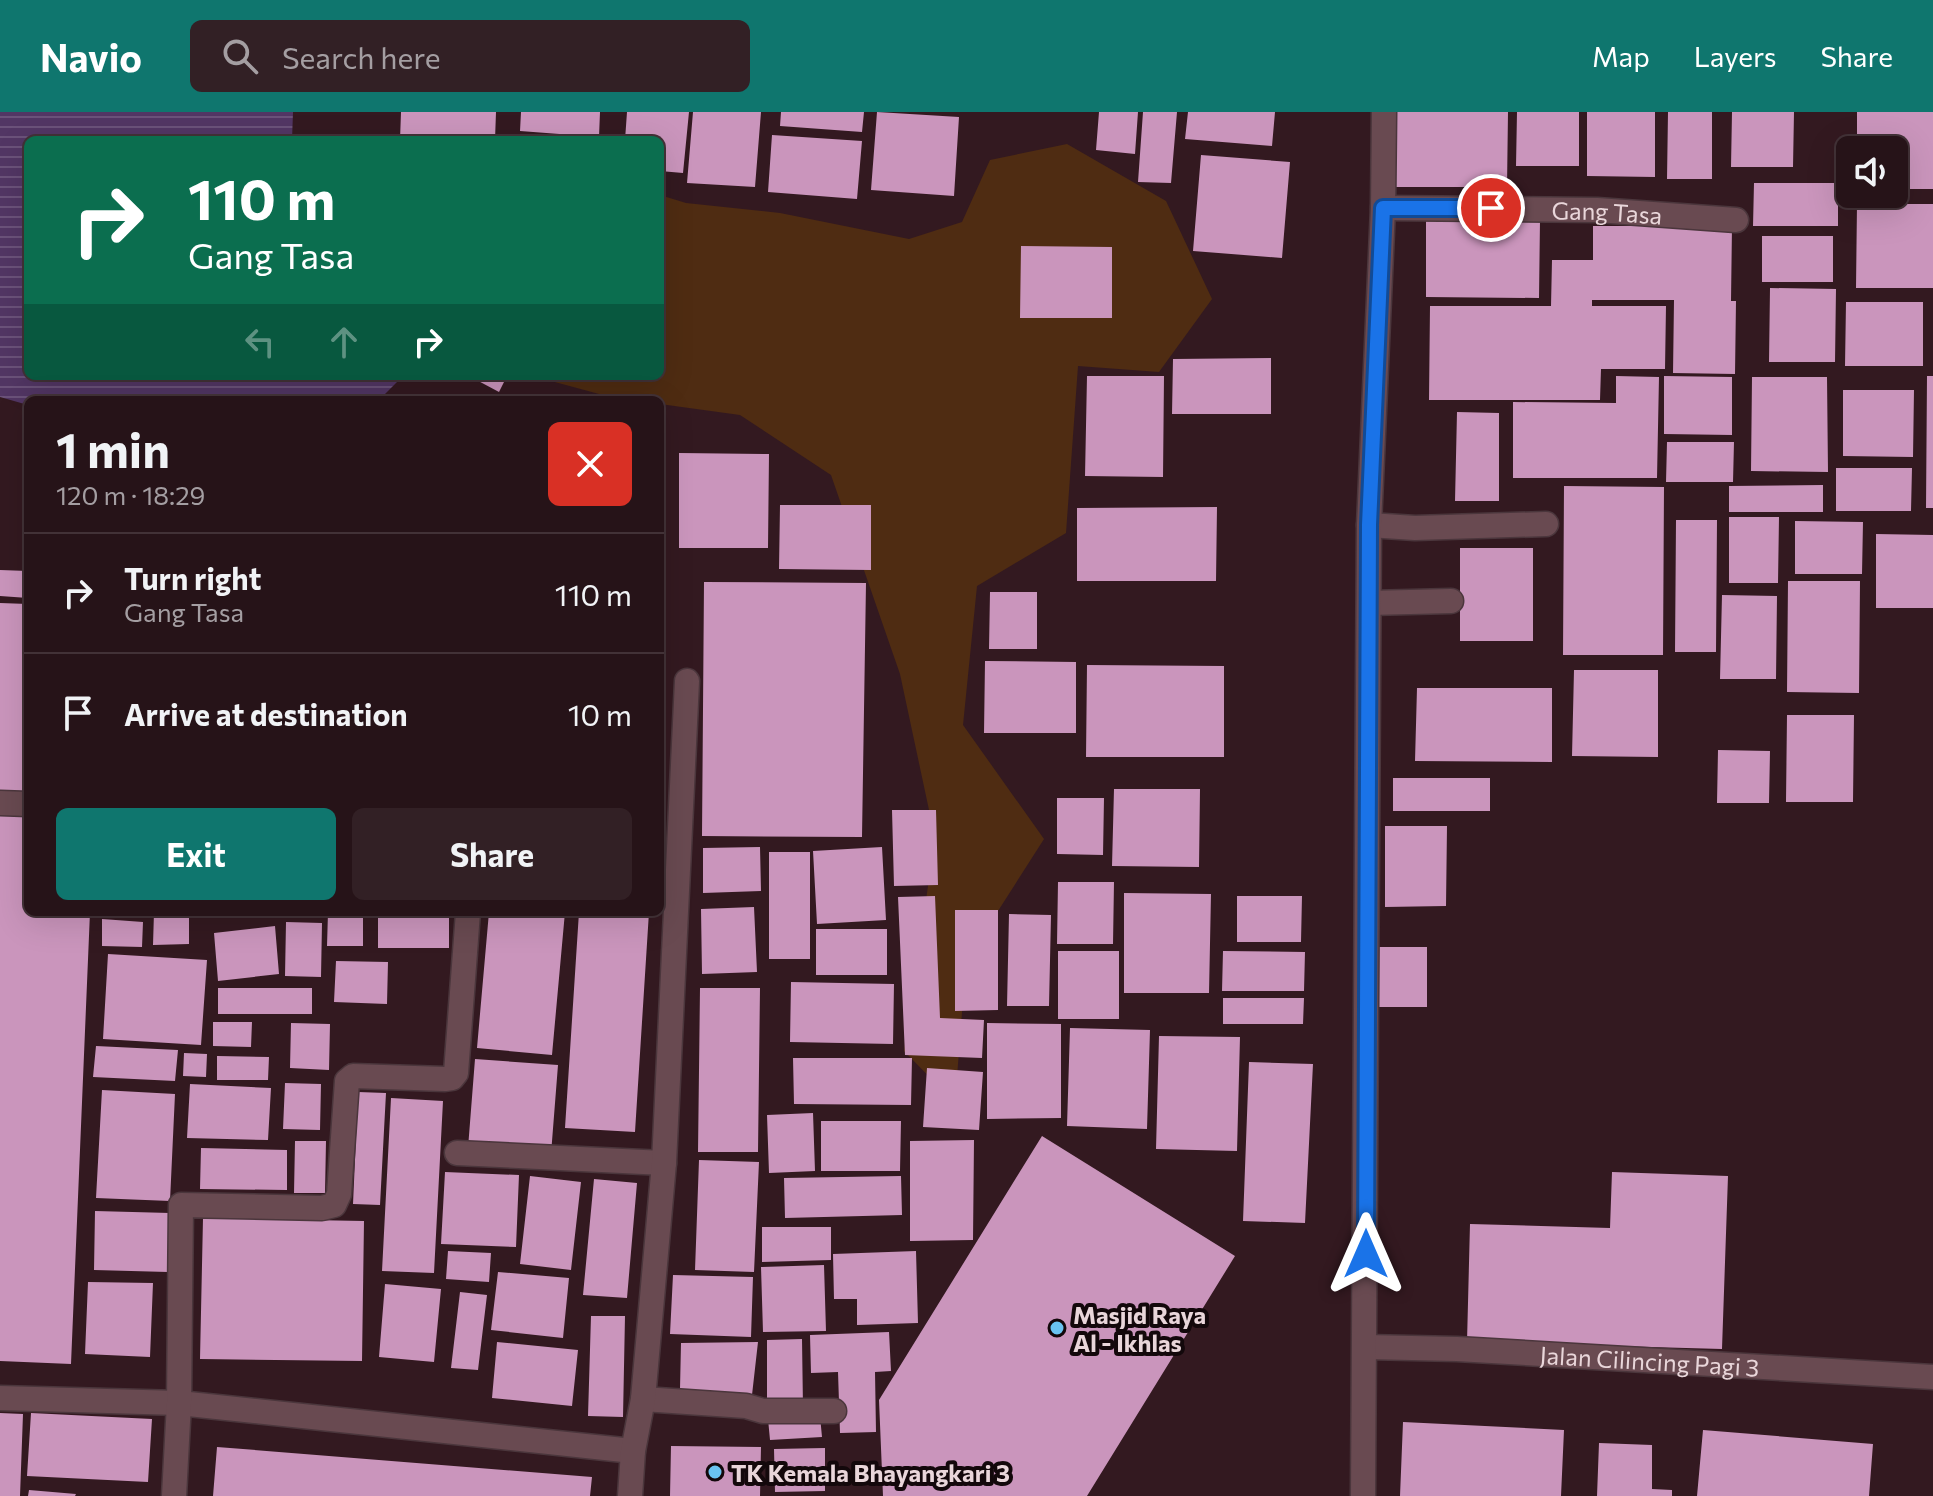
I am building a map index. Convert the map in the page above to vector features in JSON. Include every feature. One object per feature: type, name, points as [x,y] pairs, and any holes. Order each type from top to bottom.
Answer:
[{"type":"street","points":[[1363,1496],[1369,525],[1383,208],[1384,112]]},
{"type":"street","name":"Gang Tasa","points":[[1383,208],[1597,210],[1736,220]]},
{"type":"street","points":[[1369,525],[1415,528],[1546,524]]},
{"type":"street","points":[[1369,603],[1451,601]]},
{"type":"street","points":[[630,1496],[633,1451],[643,1399],[664,1163],[670,828],[687,681]]},
{"type":"street","points":[[0,803],[24,804]]},
{"type":"street","points":[[174,1496],[179,1403],[181,1205],[322,1208],[334,1205],[339,1194],[347,1081],[353,1076],[445,1079],[452,1078],[456,1073],[468,916]]},
{"type":"street","points":[[457,1153],[664,1163]]},
{"type":"street","name":"Jalan Cilincing Pagi 3","points":[[1366,1347],[1457,1349],[1933,1377]]},
{"type":"street","points":[[0,1398],[179,1403],[633,1451]]},
{"type":"street","points":[[643,1399],[746,1406],[763,1411],[834,1411]]},
{"type":"shaded area","points":[[0,112],[293,112],[292,136],[24,136],[24,380],[399,380],[383,396],[24,396],[24,404],[0,397]]},
{"type":"shaded area","points":[[1067,144],[1166,201],[1212,299],[1159,372],[1078,366],[1066,533],[977,586],[963,725],[1044,839],[966,961],[955,1103],[904,1051],[935,838],[900,674],[831,475],[740,415],[664,405],[664,396],[607,396],[551,381],[664,380],[664,196],[686,203],[780,213],[909,239],[962,222],[990,160]]},
{"type":"building","points":[[401,112],[496,112],[495,136],[400,136]]},
{"type":"building","points":[[521,112],[600,112],[599,136],[520,131]]},
{"type":"building","points":[[627,112],[689,112],[683,173],[664,171],[664,136],[625,136]]},
{"type":"building","points":[[693,112],[761,112],[755,187],[687,183]]},
{"type":"building","points":[[781,112],[864,112],[862,132],[780,126]]},
{"type":"building","points":[[877,112],[959,117],[954,196],[871,190]]},
{"type":"building","points":[[1099,112],[1138,112],[1135,154],[1096,150]]},
{"type":"building","points":[[1143,112],[1177,112],[1171,183],[1138,182]]},
{"type":"building","points":[[1188,112],[1275,112],[1272,146],[1185,139]]},
{"type":"building","points":[[1388,112],[1508,112],[1507,187],[1388,187]]},
{"type":"building","points":[[1517,112],[1579,112],[1579,166],[1516,166]]},
{"type":"building","points":[[1587,112],[1655,112],[1655,177],[1587,176]]},
{"type":"building","points":[[1668,112],[1712,112],[1712,179],[1667,179]]},
{"type":"building","points":[[1732,112],[1794,112],[1793,167],[1731,167]]},
{"type":"building","points":[[1857,112],[1933,112],[1933,189],[1908,189],[1908,136],[1857,136]]},
{"type":"building","points":[[772,135],[862,141],[857,199],[768,192]]},
{"type":"building","points":[[1201,155],[1290,162],[1282,258],[1193,251]]},
{"type":"building","points":[[1754,183],[1836,183],[1838,226],[1753,226]]},
{"type":"building","points":[[1908,204],[1933,204],[1933,288],[1856,288],[1857,208],[1908,208]]},
{"type":"building","points":[[1426,219],[1540,220],[1539,298],[1426,297]]},
{"type":"building","points":[[1593,226],[1732,226],[1731,301],[1736,301],[1735,374],[1673,373],[1674,300],[1592,300],[1592,306],[1666,306],[1665,369],[1601,369],[1600,400],[1429,400],[1430,306],[1551,306],[1552,260],[1593,260]]},
{"type":"building","points":[[1762,236],[1833,236],[1833,282],[1762,282]]},
{"type":"building","points":[[1021,246],[1112,247],[1112,318],[1020,318]]},
{"type":"building","points":[[1770,288],[1836,289],[1835,362],[1769,362]]},
{"type":"building","points":[[1846,302],[1923,302],[1923,366],[1845,366]]},
{"type":"building","points":[[1271,358],[1271,414],[1172,414],[1173,359]]},
{"type":"building","points":[[1087,376],[1164,376],[1163,477],[1085,476]]},
{"type":"building","points":[[1616,376],[1659,377],[1657,478],[1513,478],[1513,402],[1616,403]]},
{"type":"building","points":[[1664,376],[1732,377],[1732,435],[1664,434]]},
{"type":"building","points":[[1927,376],[1933,376],[1933,508],[1926,508]]},
{"type":"building","points":[[1752,377],[1827,377],[1828,472],[1751,471]]},
{"type":"building","points":[[476,380],[505,380],[499,392]]},
{"type":"building","points":[[1843,390],[1914,390],[1913,457],[1843,456]]},
{"type":"building","points":[[1457,412],[1499,413],[1499,501],[1455,501]]},
{"type":"building","points":[[1667,442],[1734,442],[1733,482],[1666,482]]},
{"type":"building","points":[[679,453],[769,454],[768,548],[679,548]]},
{"type":"building","points":[[1836,468],[1912,468],[1911,511],[1836,511]]},
{"type":"building","points":[[1823,485],[1823,512],[1729,512],[1729,486]]},
{"type":"building","points":[[1564,486],[1664,487],[1663,655],[1563,655]]},
{"type":"building","points":[[780,505],[871,505],[871,570],[779,569]]},
{"type":"building","points":[[1217,507],[1216,581],[1077,581],[1077,508]]},
{"type":"building","points":[[1729,517],[1779,517],[1778,583],[1729,583]]},
{"type":"building","points":[[1676,520],[1717,520],[1716,652],[1675,652]]},
{"type":"building","points":[[1795,521],[1863,522],[1862,574],[1795,574]]},
{"type":"building","points":[[1876,534],[1933,535],[1933,608],[1876,608]]},
{"type":"building","points":[[1460,548],[1533,548],[1533,641],[1460,641]]},
{"type":"building","points":[[0,570],[24,571],[24,598],[0,596]]},
{"type":"building","points":[[1788,581],[1860,581],[1859,693],[1787,692]]},
{"type":"building","points":[[704,582],[866,583],[862,837],[702,836]]},
{"type":"building","points":[[990,592],[1037,592],[1037,649],[989,649]]},
{"type":"building","points":[[1722,595],[1777,596],[1776,679],[1720,679]]},
{"type":"building","points":[[0,603],[24,604],[24,793],[0,791]]},
{"type":"building","points":[[985,661],[1076,662],[1076,733],[984,733]]},
{"type":"building","points":[[1087,665],[1224,666],[1224,757],[1086,757]]},
{"type":"building","points":[[1574,670],[1658,670],[1658,757],[1572,756]]},
{"type":"building","points":[[1417,688],[1552,688],[1552,762],[1415,761]]},
{"type":"building","points":[[1787,715],[1854,715],[1853,802],[1786,802]]},
{"type":"building","points":[[1718,750],[1770,751],[1769,803],[1717,803]]},
{"type":"building","points":[[1393,778],[1490,778],[1490,811],[1393,811]]},
{"type":"building","points":[[1114,789],[1200,789],[1199,867],[1112,866]]},
{"type":"building","points":[[1057,798],[1104,798],[1103,855],[1057,854]]},
{"type":"building","points":[[892,810],[936,810],[938,885],[894,886]]},
{"type":"building","points":[[0,813],[24,814],[24,916],[90,916],[71,1364],[0,1361]]},
{"type":"building","points":[[1385,826],[1447,826],[1446,906],[1385,907]]},
{"type":"building","points":[[760,847],[761,891],[703,893],[703,848]]},
{"type":"building","points":[[882,847],[886,920],[817,924],[813,851]]},
{"type":"building","points":[[769,852],[810,852],[810,959],[769,959]]},
{"type":"building","points":[[1058,882],[1114,882],[1113,944],[1057,944]]},
{"type":"building","points":[[1124,893],[1211,894],[1209,993],[1124,993]]},
{"type":"building","points":[[935,896],[940,1018],[984,1020],[982,1058],[905,1055],[898,897]]},
{"type":"building","points":[[1237,896],[1302,896],[1301,942],[1237,942]]},
{"type":"building","points":[[754,907],[757,972],[702,974],[701,909]]},
{"type":"building","points":[[955,910],[998,910],[998,1010],[955,1011]]},
{"type":"building","points":[[1009,914],[1051,915],[1049,1006],[1007,1006]]},
{"type":"building","points":[[154,916],[189,916],[189,944],[153,945]]},
{"type":"building","points":[[328,916],[363,916],[363,946],[327,946]]},
{"type":"building","points":[[378,916],[449,916],[449,948],[378,948]]},
{"type":"building","points":[[489,916],[565,916],[552,1055],[477,1048]]},
{"type":"building","points":[[579,916],[649,916],[635,1132],[565,1128]]},
{"type":"building","points":[[102,919],[143,922],[142,947],[102,946]]},
{"type":"building","points":[[286,922],[322,923],[321,977],[285,976]]},
{"type":"building","points":[[275,926],[279,974],[218,981],[214,933]]},
{"type":"building","points":[[816,929],[887,929],[887,975],[816,975]]},
{"type":"building","points":[[1378,947],[1427,947],[1427,1007],[1377,1007]]},
{"type":"building","points":[[1058,951],[1119,951],[1119,1019],[1058,1019]]},
{"type":"building","points":[[1223,951],[1305,952],[1304,991],[1222,991]]},
{"type":"building","points":[[108,954],[207,960],[201,1045],[103,1039]]},
{"type":"building","points":[[336,961],[388,962],[387,1004],[334,1002]]},
{"type":"building","points":[[791,982],[894,984],[893,1044],[790,1042]]},
{"type":"building","points":[[218,988],[312,988],[312,1014],[218,1014]]},
{"type":"building","points":[[700,988],[760,988],[758,1152],[698,1152]]},
{"type":"building","points":[[1223,998],[1304,998],[1303,1024],[1223,1024]]},
{"type":"building","points":[[213,1022],[252,1022],[251,1047],[213,1046]]},
{"type":"building","points":[[291,1023],[330,1024],[329,1070],[290,1068]]},
{"type":"building","points":[[987,1023],[1061,1024],[1061,1118],[987,1119]]},
{"type":"building","points":[[1070,1028],[1150,1030],[1147,1129],[1067,1126]]},
{"type":"building","points":[[1159,1036],[1240,1037],[1237,1151],[1156,1149]]},
{"type":"building","points":[[96,1046],[178,1050],[175,1081],[93,1077]]},
{"type":"building","points":[[184,1053],[207,1054],[206,1077],[183,1076]]},
{"type":"building","points":[[217,1056],[269,1057],[268,1080],[217,1080]]},
{"type":"building","points":[[793,1058],[912,1058],[911,1105],[794,1104]]},
{"type":"building","points":[[475,1059],[558,1065],[551,1154],[468,1148]]},
{"type":"building","points":[[1249,1062],[1313,1064],[1305,1223],[1243,1221]]},
{"type":"building","points":[[927,1068],[983,1072],[979,1130],[923,1127]]},
{"type":"building","points":[[285,1083],[321,1084],[320,1130],[283,1129]]},
{"type":"building","points":[[190,1084],[271,1088],[268,1140],[187,1138]]},
{"type":"building","points":[[102,1090],[175,1094],[170,1201],[96,1198]]},
{"type":"building","points":[[358,1092],[386,1093],[380,1205],[353,1204]]},
{"type":"building","points":[[391,1098],[443,1101],[434,1273],[382,1271]]},
{"type":"building","points":[[813,1113],[815,1171],[769,1173],[767,1115]]},
{"type":"building","points":[[821,1121],[901,1121],[900,1171],[821,1171]]},
{"type":"building","name":"Masjid Raya Al - Ikhlas","points":[[1042,1136],[1235,1256],[1087,1496],[883,1496],[879,1400]]},
{"type":"building","points":[[974,1140],[973,1240],[910,1241],[910,1141]]},
{"type":"building","points":[[295,1141],[326,1141],[325,1193],[294,1193]]},
{"type":"building","points":[[201,1148],[287,1150],[287,1190],[200,1189]]},
{"type":"building","points":[[699,1160],[759,1162],[754,1272],[695,1270]]},
{"type":"building","points":[[445,1172],[519,1175],[516,1247],[441,1244]]},
{"type":"building","points":[[1612,1172],[1728,1176],[1722,1349],[1467,1342],[1470,1224],[1610,1228]]},
{"type":"building","points":[[530,1176],[581,1182],[571,1270],[520,1264]]},
{"type":"building","points":[[901,1176],[902,1215],[785,1218],[784,1178]]},
{"type":"building","points":[[594,1179],[637,1183],[627,1298],[583,1295]]},
{"type":"building","points":[[95,1211],[170,1213],[168,1272],[94,1270]]},
{"type":"building","points":[[203,1218],[364,1221],[362,1361],[200,1359]]},
{"type":"building","points":[[762,1227],[831,1227],[831,1260],[762,1262]]},
{"type":"building","points":[[448,1251],[491,1253],[489,1282],[446,1279]]},
{"type":"building","points":[[916,1251],[918,1323],[857,1325],[857,1299],[834,1299],[833,1254]]},
{"type":"building","points":[[824,1265],[826,1331],[763,1332],[761,1267]]},
{"type":"building","points":[[498,1272],[569,1278],[563,1338],[491,1330]]},
{"type":"building","points":[[673,1275],[753,1277],[751,1337],[670,1334]]},
{"type":"building","points":[[88,1282],[153,1283],[150,1357],[85,1354]]},
{"type":"building","points":[[385,1284],[441,1289],[434,1362],[379,1357]]},
{"type":"building","points":[[460,1292],[487,1295],[478,1370],[451,1368]]},
{"type":"building","points":[[591,1316],[625,1316],[623,1417],[588,1416]]},
{"type":"building","points":[[889,1332],[891,1371],[875,1372],[876,1432],[840,1433],[838,1372],[811,1373],[810,1335]]},
{"type":"building","points":[[802,1339],[803,1408],[767,1409],[767,1340]]},
{"type":"building","points":[[497,1342],[578,1350],[572,1406],[492,1398]]},
{"type":"building","points":[[758,1342],[752,1395],[680,1389],[681,1343]]},
{"type":"building","points":[[0,1413],[23,1414],[20,1496],[0,1496]]},
{"type":"building","points":[[31,1413],[152,1419],[148,1482],[27,1476]]},
{"type":"building","points":[[820,1416],[822,1437],[770,1440],[768,1419]]},
{"type":"building","points":[[1403,1422],[1564,1430],[1561,1496],[1400,1496]]},
{"type":"building","points":[[1703,1430],[1873,1444],[1869,1496],[1697,1496]]},
{"type":"building","points":[[1599,1443],[1652,1445],[1652,1489],[1672,1490],[1672,1496],[1597,1496]]},
{"type":"building","name":"TK Kemala Bhayangkari 3","points":[[671,1446],[761,1447],[760,1496],[670,1496]]},
{"type":"building","points":[[217,1447],[592,1477],[590,1496],[213,1496]]},
{"type":"building","points":[[825,1448],[825,1491],[775,1492],[774,1449]]},
{"type":"building","points":[[29,1490],[76,1494],[28,1496]]},
{"type":"place","name":"Masjid Raya Al - Ikhlas","points":[[1057,1328]]},
{"type":"place","name":"TK Kemala Bhayangkari 3","points":[[715,1472]]},
{"type":"route","points":[[1366,1254],[1369,525],[1383,208],[1491,208]]}]
